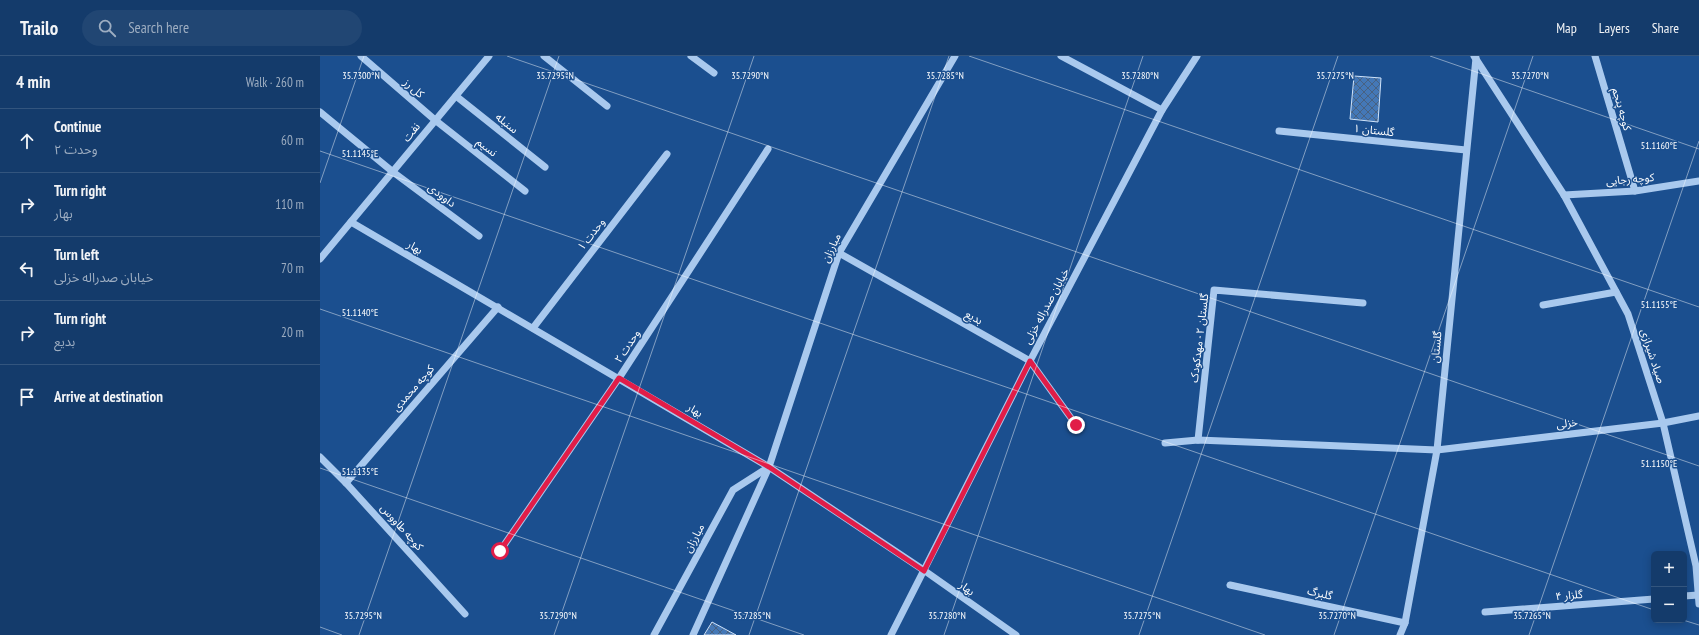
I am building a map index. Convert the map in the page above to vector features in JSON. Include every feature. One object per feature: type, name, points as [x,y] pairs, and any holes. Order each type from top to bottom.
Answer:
[{"type":"street","name":"کل رز","points":[[361,56],[435,120]]},
{"type":"street","name":"نفت","points":[[320,259],[489,56]]},
{"type":"street","points":[[544,56],[607,106]]},
{"type":"street","points":[[691,56],[714,73]]},
{"type":"street","name":"مبارزان","points":[[693,635],[769,467],[839,253],[955,56]]},
{"type":"street","points":[[1061,56],[1162,110]]},
{"type":"street","name":"خیابان صدراله خزلی","points":[[891,635],[1030,361],[1162,110],[1197,56]]},
{"type":"street","name":"کوچه پنجم","points":[[1596,56],[1635,191]]},
{"type":"street","name":"گلستان","points":[[1400,635],[1405,624],[1438,450],[1475,57]]},
{"type":"street","name":"صیاد شیرازی","points":[[1475,57],[1564,195],[1628,314],[1663,423],[1697,566],[1699,604]]},
{"type":"street","name":"سنبله","points":[[456,96],[545,167]]},
{"type":"street","name":"داوودی","points":[[320,112],[393,172],[479,236]]},
{"type":"street","name":"نسیم","points":[[435,120],[525,191]]},
{"type":"street","name":"گلستان ۱","points":[[1279,132],[1466,150]]},
{"type":"street","name":"وحدت ۲","points":[[500,551],[619,378],[768,149]]},
{"type":"street","name":"وحدت ۱","points":[[533,328],[666,154]]},
{"type":"street","name":"کوچه رجایی","points":[[1564,195],[1635,191],[1699,181]]},
{"type":"street","name":"بهار","points":[[351,222],[769,467],[924,571],[1014,635]]},
{"type":"street","name":"بدیع","points":[[839,253],[1030,361],[1076,425]]},
{"type":"street","name":"گلستان ۲ - مهدکودک","points":[[1198,440],[1214,290],[1362,303]]},
{"type":"street","points":[[1543,305],[1616,292]]},
{"type":"street","name":"کوچه محمدی","points":[[346,483],[498,307]]},
{"type":"street","name":"خزلی","points":[[1438,450],[1663,423],[1699,416]]},
{"type":"street","points":[[1165,443],[1198,440],[1438,450]]},
{"type":"street","name":"کوچه طاووس","points":[[320,458],[346,483],[465,614]]},
{"type":"street","name":"مبارزان","points":[[654,635],[733,490],[769,467]]},
{"type":"street","name":"گلبرگ","points":[[1230,585],[1405,624]]},
{"type":"street","points":[[1687,596],[1698,595]]},
{"type":"street","name":"گلزار ۴","points":[[1485,612],[1651,599]]},
{"type":"building","points":[[1354,76],[1381,78],[1378,122],[1350,119]]},
{"type":"building","points":[[712,622],[736,635],[704,635]]},
{"type":"route","points":[[500,551],[619,378],[769,467],[924,571],[1030,361],[1076,425]]}]
